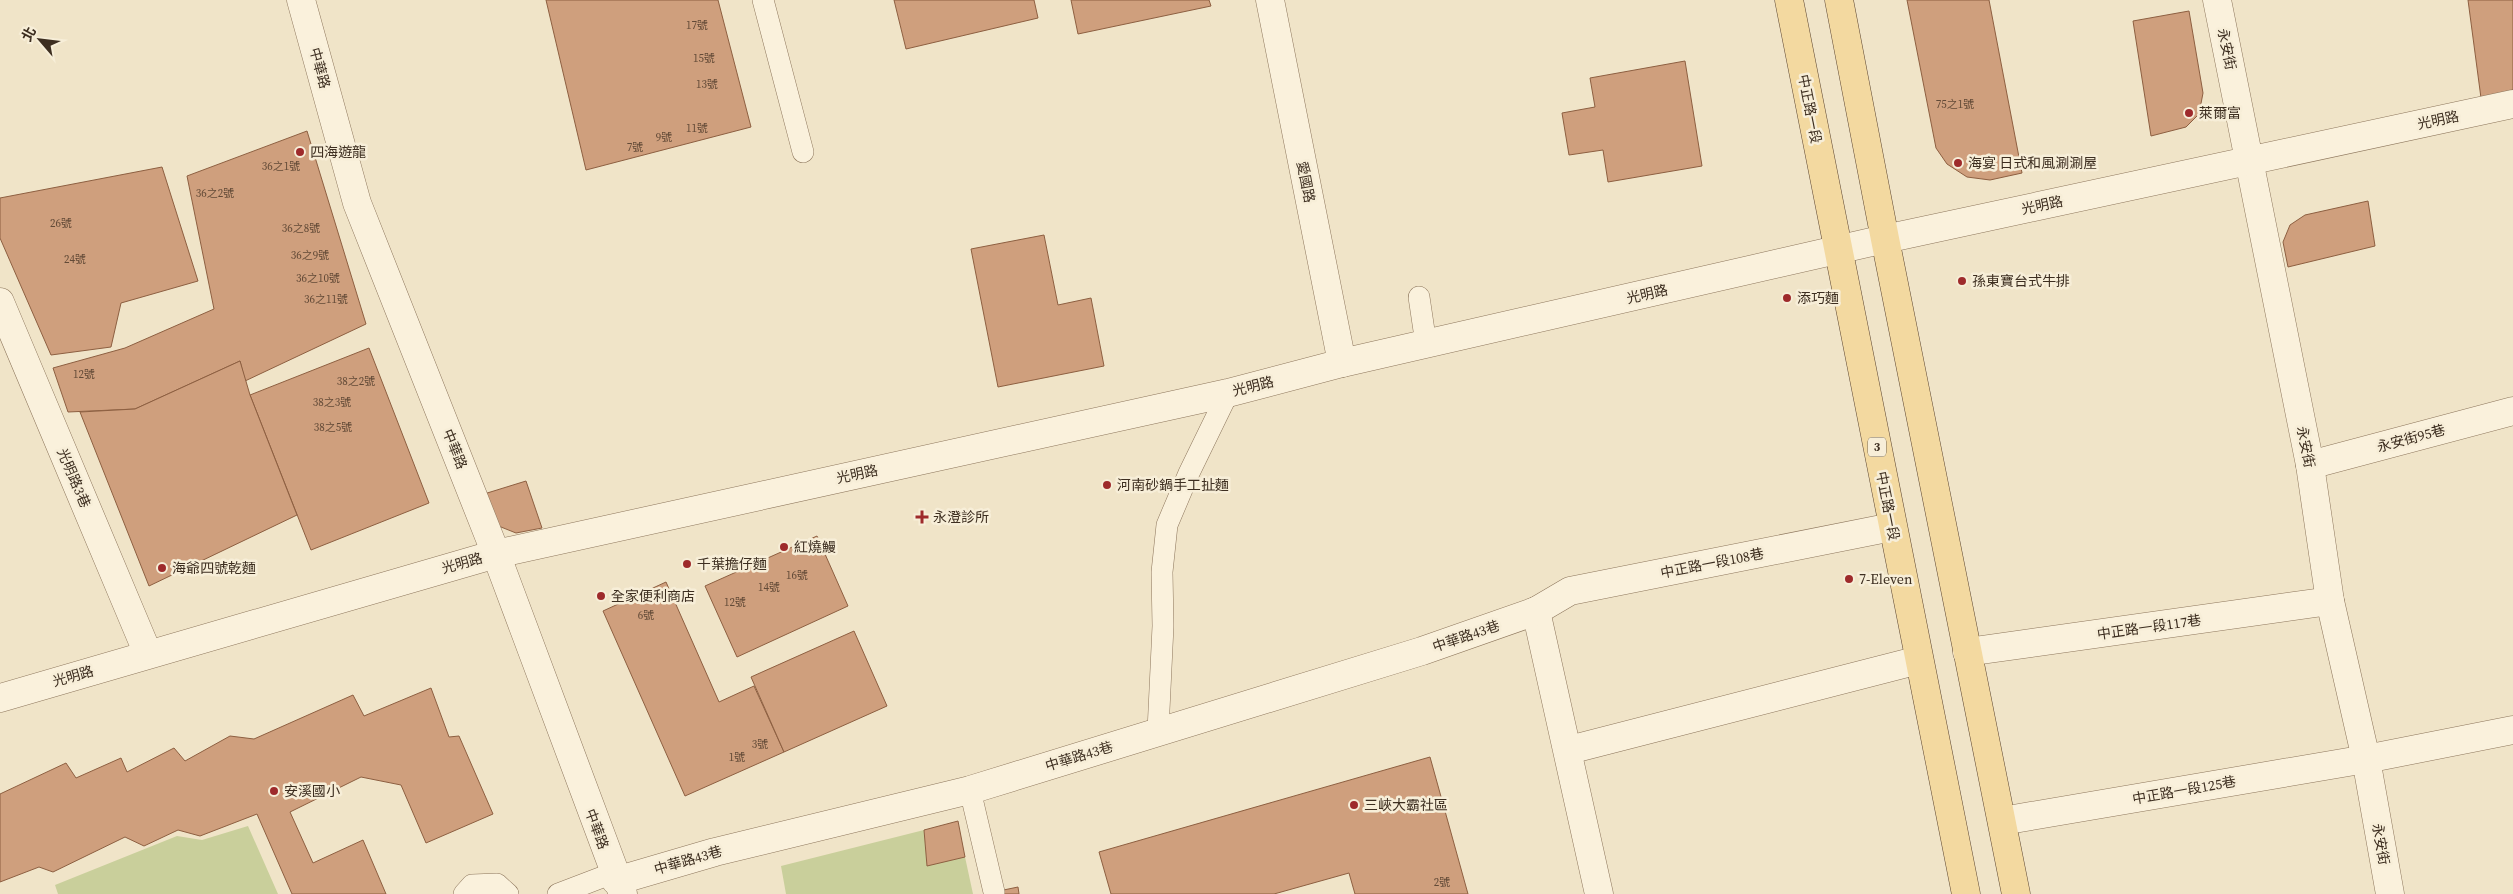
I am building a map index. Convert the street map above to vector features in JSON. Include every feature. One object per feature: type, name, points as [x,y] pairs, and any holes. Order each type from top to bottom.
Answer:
[{"type":"main road","name":"中正路一段","points":[[1789,0],[1966,894]]},
{"type":"main road","points":[[1839,0],[1884,239],[2016,894]]},
{"type":"street","name":"中華路","points":[[301,0],[357,203],[496,554],[617,883]]},
{"type":"street","name":"愛國路","points":[[1270,0],[1342,363]]},
{"type":"street","name":"永安街","points":[[2217,0],[2310,465],[2330,601],[2366,759],[2390,894]]},
{"type":"street","name":"光明路","points":[[0,698],[496,554],[1228,392],[1342,363],[1884,239],[2513,104]]},
{"type":"street","name":"光明路3巷","points":[[0,302],[148,654]]},
{"type":"street","name":"永安街95巷","points":[[2310,465],[2513,411]]},
{"type":"street","name":"中正路一段108巷","points":[[1536,611],[1570,591],[1892,527]]},
{"type":"street","name":"中正路一段117巷","points":[[1967,652],[2330,601]]},
{"type":"street","name":"中華路43巷","points":[[617,883],[715,852],[970,790],[1422,651],[1536,611]]},
{"type":"street","points":[[1536,611],[1569,750],[1599,894]]},
{"type":"street","points":[[1569,750],[1919,660]]},
{"type":"street","name":"中正路一段125巷","points":[[2002,821],[2366,759],[2513,730]]},
{"type":"lane","points":[[763,0],[803,152]]},
{"type":"lane","points":[[1419,297],[1426,344]]},
{"type":"lane","points":[[1158,731],[1164,626],[1162,572],[1167,525],[1228,392]]},
{"type":"lane","points":[[970,790],[994,892]]},
{"type":"lane","points":[[558,894],[617,883]]},
{"type":"lane","points":[[464,894],[472,885],[497,884],[508,894]]},
{"type":"green space","points":[[248,826],[278,894],[58,894],[55,885],[177,836],[202,840]]},
{"type":"green space","points":[[924,830],[927,865],[965,857],[973,894],[786,894],[781,866]]},
{"type":"building","points":[[546,0],[718,0],[751,127],[586,170]]},
{"type":"building","points":[[894,0],[1034,0],[1038,18],[906,49]]},
{"type":"building","points":[[1071,0],[1209,0],[1211,6],[1078,34]]},
{"type":"building","points":[[1907,0],[1989,0],[2022,173],[1990,180],[1967,177],[1947,164],[1936,148]]},
{"type":"building","points":[[2468,0],[2513,0],[2513,90],[2481,98]]},
{"type":"building","points":[[2189,11],[2203,93],[2199,114],[2186,127],[2151,136],[2133,21]]},
{"type":"building","points":[[1685,61],[1702,166],[1608,182],[1603,150],[1569,155],[1562,113],[1595,107],[1590,78]]},
{"type":"building","points":[[307,131],[366,324],[245,381],[240,361],[135,409],[68,412],[53,368],[125,348],[214,309],[187,176]]},
{"type":"building","points":[[162,167],[198,281],[121,303],[111,347],[51,355],[0,238],[0,198]]},
{"type":"building","points":[[2368,201],[2375,246],[2288,267],[2283,242],[2290,225],[2305,215]]},
{"type":"building","points":[[1044,235],[1058,305],[1091,298],[1104,366],[998,387],[971,249]]},
{"type":"building","points":[[369,348],[429,503],[311,550],[250,395]]},
{"type":"building","points":[[240,361],[250,395],[297,515],[149,586],[80,412],[135,409]]},
{"type":"building","points":[[526,481],[542,528],[516,533],[496,525],[484,494]]},
{"type":"building","points":[[817,536],[848,606],[737,657],[705,586]]},
{"type":"building","points":[[666,582],[719,702],[754,686],[784,752],[685,796],[603,611]]},
{"type":"building","points":[[854,631],[887,706],[784,752],[751,677]]},
{"type":"building","points":[[431,688],[449,737],[459,736],[493,814],[426,843],[401,785],[361,777],[290,812],[313,863],[363,840],[386,894],[292,894],[257,814],[200,836],[178,830],[144,846],[125,837],[53,872],[39,867],[0,882],[0,794],[66,763],[76,778],[121,758],[127,772],[174,748],[185,761],[230,736],[254,739],[353,695],[364,716]]},
{"type":"building","name":"三峽大霸社區","points":[[1430,757],[1468,894],[1355,894],[1349,873],[1274,894],[1111,894],[1099,852]]},
{"type":"building","points":[[958,821],[965,857],[927,866],[924,830]]},
{"type":"building","points":[[1018,887],[1019,894],[987,894],[994,892]]},
{"type":"place","name":"萊爾富","points":[[2189,113]]},
{"type":"place","name":"四海遊龍","points":[[300,152]]},
{"type":"place","name":"海宴 日式和風涮涮屋","points":[[1958,163]]},
{"type":"place","name":"孫東寶台式牛排","points":[[1962,281]]},
{"type":"place","name":"添巧麵","points":[[1787,298]]},
{"type":"place","name":"河南砂鍋手工扯麵","points":[[1107,485]]},
{"type":"place","name":"永澄診所","points":[[922,517]]},
{"type":"place","name":"紅燒鰻","points":[[784,547]]},
{"type":"place","name":"千葉擔仔麵","points":[[687,564]]},
{"type":"place","name":"海爺四號乾麵","points":[[162,568]]},
{"type":"place","name":"7-Eleven","points":[[1849,579]]},
{"type":"place","name":"全家便利商店","points":[[601,596]]},
{"type":"place","name":"安溪國小","points":[[274,791]]},
{"type":"place","name":"三峽大霸社區","points":[[1354,805]]}]
